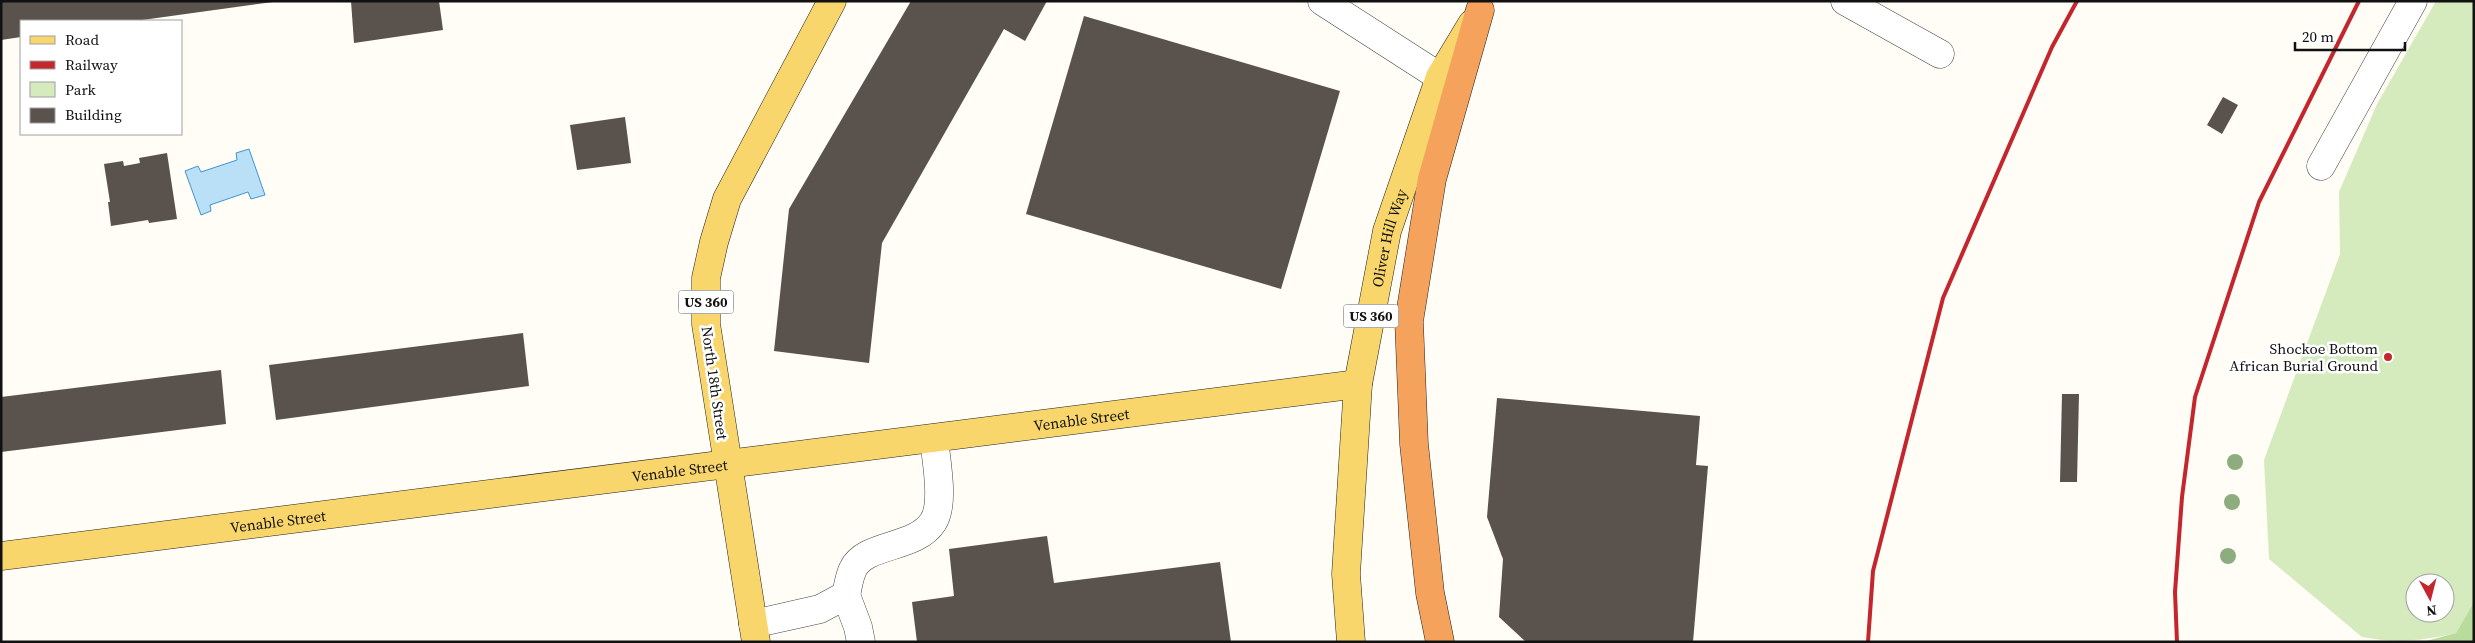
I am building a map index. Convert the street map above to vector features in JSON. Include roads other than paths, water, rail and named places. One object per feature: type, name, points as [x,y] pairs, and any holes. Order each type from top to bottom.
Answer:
[{"type":"highway","points":[[1440,642],[1430,593],[1414,444],[1409,321],[1432,179],[1482,6]]},
{"type":"main road","name":"North 18th Street","points":[[754,633],[706,324],[706,278],[714,242],[727,199],[832,1]]},
{"type":"main road","name":"Oliver Hill Way","points":[[1351,642],[1346,574],[1358,384],[1387,232],[1440,77],[1482,6]]},
{"type":"main road","name":"Venable Street","points":[[1,556],[727,466],[1358,384]]},
{"type":"street","points":[[1322,1],[1440,77]]},
{"type":"street","points":[[1845,1],[1940,54]]},
{"type":"street","points":[[2321,166],[2413,1]]},
{"type":"street","points":[[861,642],[858,627],[846,595],[853,568],[867,555],[912,540],[934,522],[939,500],[934,439]]},
{"type":"street","points":[[754,633],[820,608],[846,595]]},
{"type":"water","points":[[249,149],[265,195],[251,199],[248,192],[210,205],[211,211],[201,215],[185,171],[198,166],[201,172],[237,160],[236,153]]},
{"type":"railway","points":[[1868,642],[1873,571],[1943,298],[2052,47],[2077,1]]},
{"type":"railway","points":[[2177,642],[2175,592],[2182,497],[2195,397],[2259,202],[2359,1]]},
{"type":"place","name":"Shockoe Bottom African Burial Ground","points":[[2388,357]]}]
